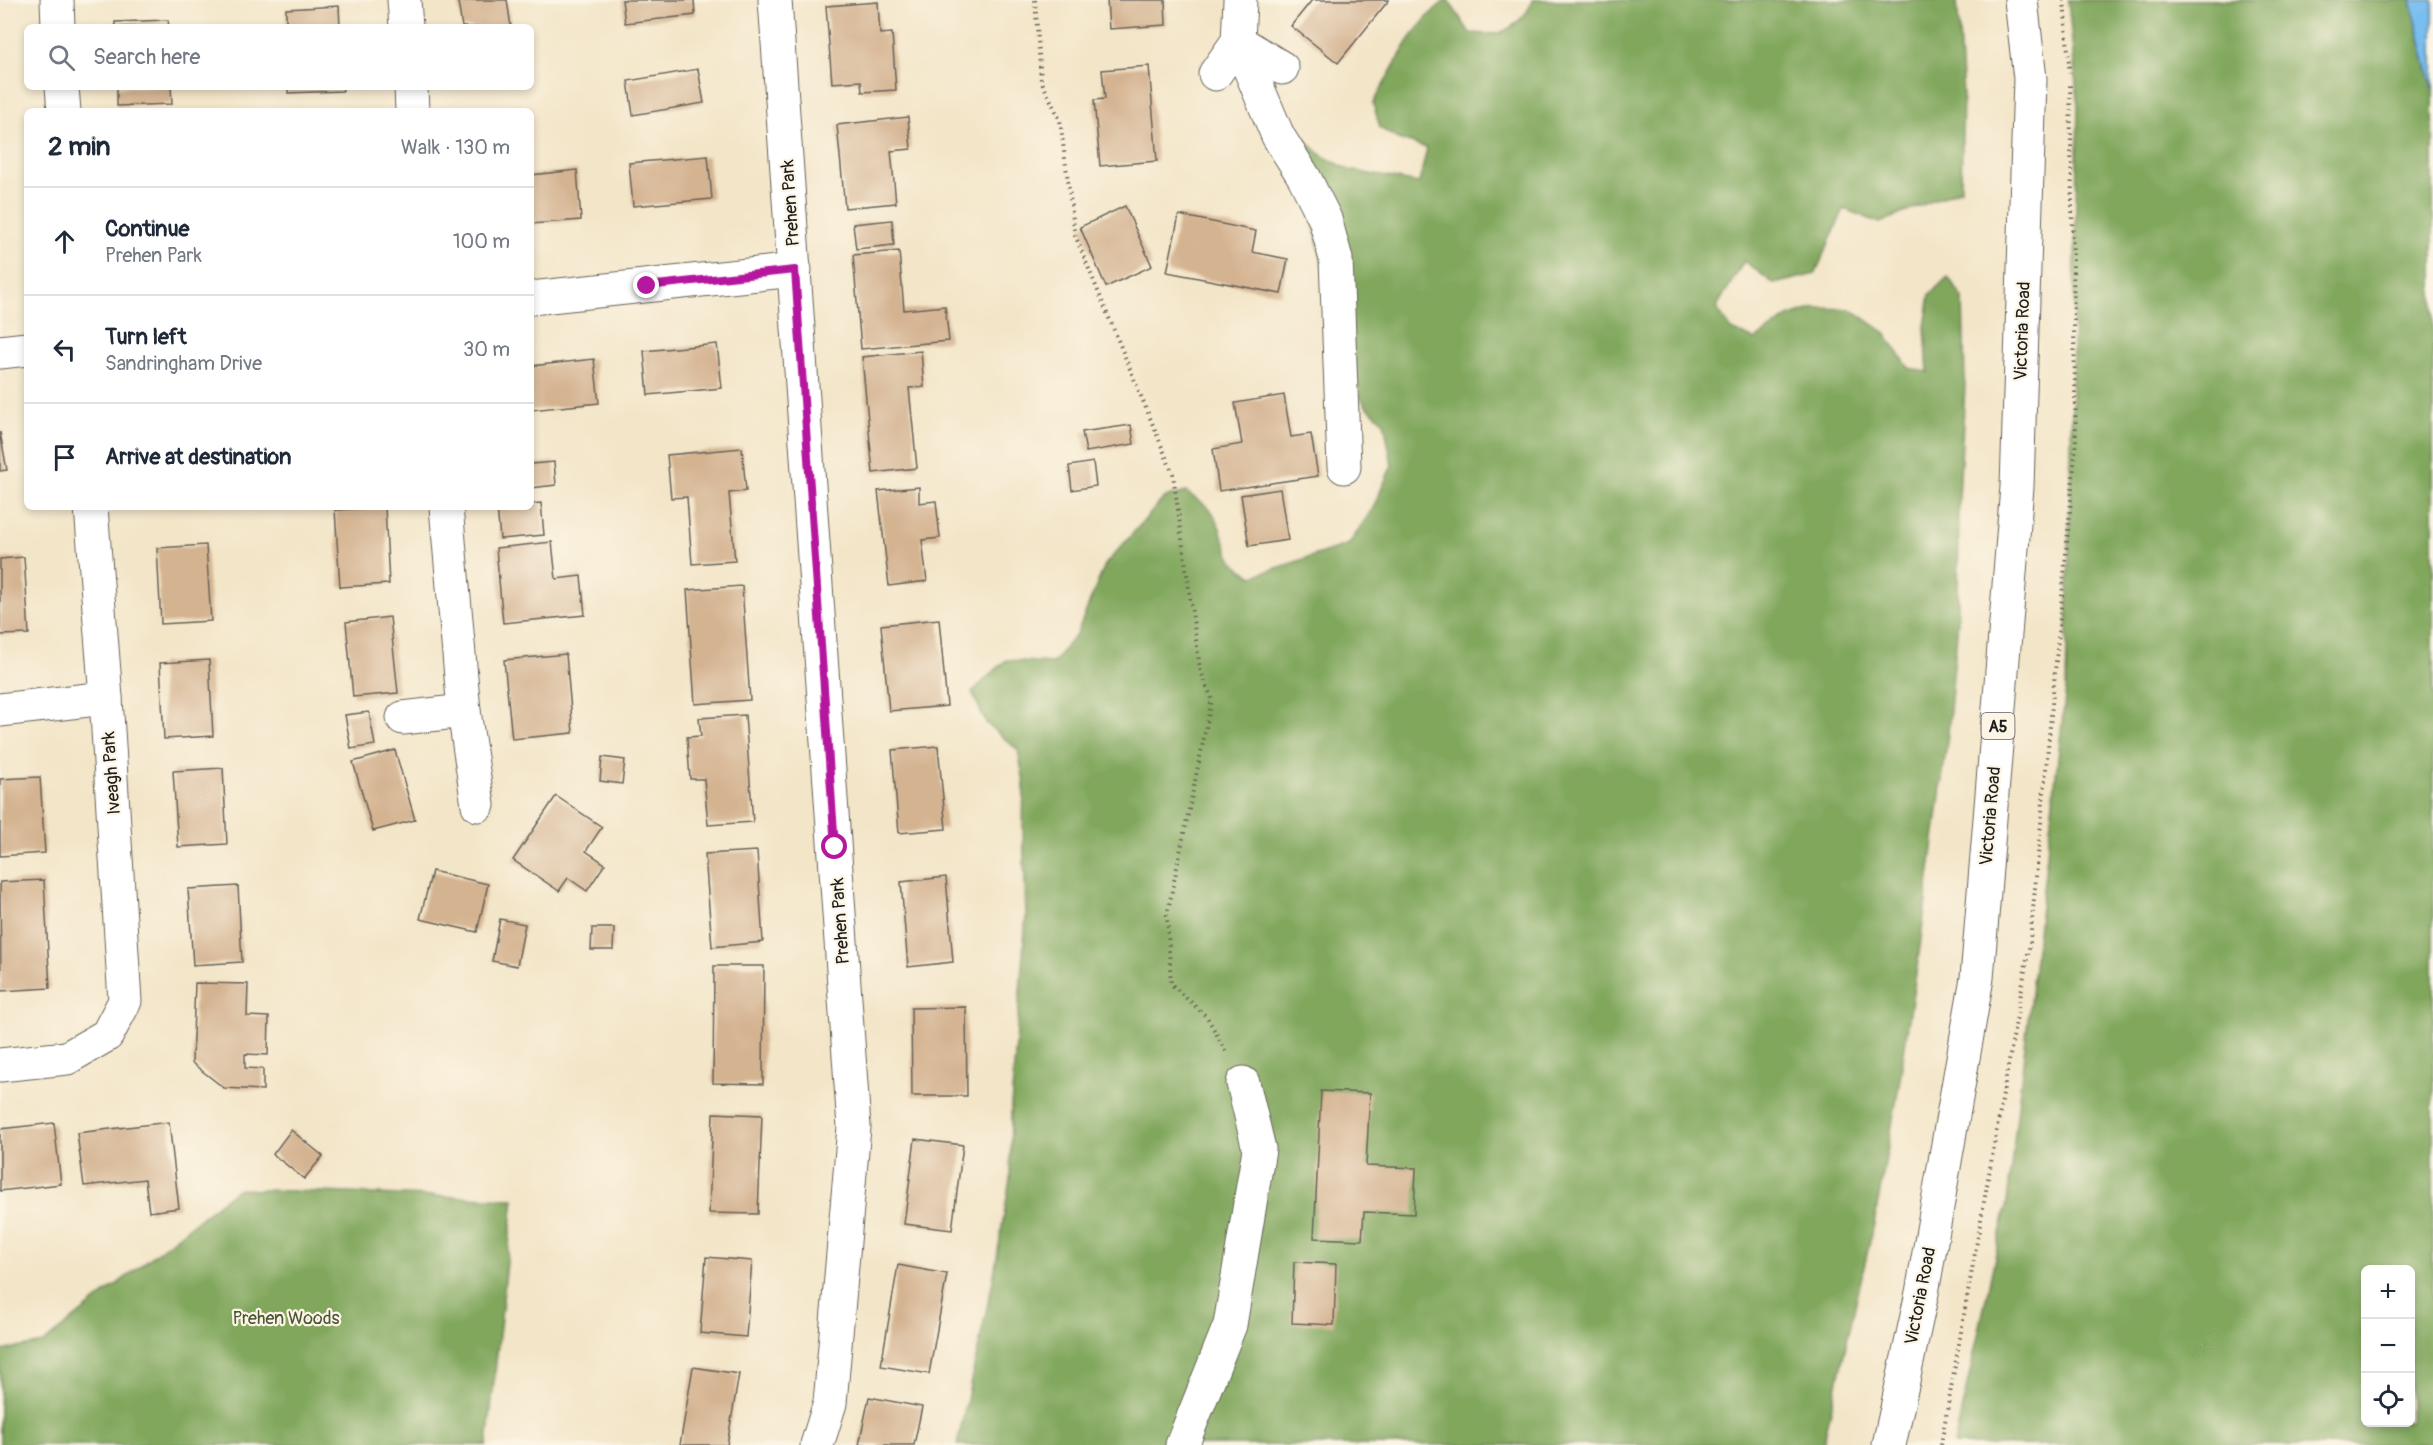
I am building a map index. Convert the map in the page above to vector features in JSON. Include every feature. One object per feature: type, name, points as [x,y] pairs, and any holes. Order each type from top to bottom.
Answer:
[{"type":"main road","points":[[57,0],[58,24]]},
{"type":"main road","points":[[404,0],[406,24]]},
{"type":"main road","name":"Prehen Park","points":[[776,0],[854,1127],[830,1403],[817,1445]]},
{"type":"main road","points":[[1240,0],[1238,41],[1278,136],[1304,177],[1325,219],[1336,259],[1344,467]]},
{"type":"main road","name":"Victoria Road","points":[[1889,1445],[1922,1293],[1977,978],[2018,487],[2030,79],[2021,0]]},
{"type":"main road","points":[[1238,41],[1282,68]]},
{"type":"main road","points":[[1215,74],[1238,41]]},
{"type":"main road","points":[[62,90],[64,108]]},
{"type":"main road","points":[[411,90],[412,108]]},
{"type":"main road","points":[[534,298],[795,270]]},
{"type":"main road","points":[[0,352],[24,349]]},
{"type":"main road","name":"Iveagh Park","points":[[0,1065],[67,1058],[107,1035],[125,1001],[106,698],[91,510]]},
{"type":"main road","points":[[446,510],[464,711],[477,805]]},
{"type":"main road","points":[[0,710],[106,698]]},
{"type":"main road","points":[[403,718],[464,711]]},
{"type":"main road","points":[[1182,1445],[1230,1325],[1259,1149],[1243,1083]]},
{"type":"path","points":[[1035,0],[1041,80],[1060,120],[1075,236],[1173,474],[1200,669],[1212,699],[1167,915],[1171,984],[1207,1017],[1243,1083]]},
{"type":"green space","points":[[1446,0],[1470,33],[1489,34],[1499,33],[1515,24],[1528,10],[1532,0],[1957,0],[1963,95],[1961,189],[1880,223],[1844,209],[1815,274],[1774,284],[1744,261],[1716,308],[1732,330],[1755,340],[1788,317],[1814,308],[1851,309],[1884,332],[1909,368],[1928,372],[1925,327],[1930,294],[1948,277],[1963,298],[1965,384],[1959,499],[1958,621],[1948,734],[1919,954],[1897,1098],[1874,1224],[1823,1445],[957,1445],[993,1280],[1010,1179],[1011,1106],[1026,916],[1024,782],[1018,750],[986,723],[972,692],[1006,660],[1053,663],[1077,633],[1105,565],[1164,498],[1186,492],[1208,507],[1218,523],[1231,557],[1236,564],[1253,576],[1349,544],[1373,508],[1392,465],[1384,422],[1366,406],[1350,381],[1289,123],[1321,155],[1349,170],[1419,183],[1427,148],[1398,139],[1380,128],[1373,103],[1413,34]]},
{"type":"green space","points":[[2068,0],[2411,0],[2433,91],[2433,1445],[1954,1445],[2007,1202],[2066,688],[2078,106]]},
{"type":"green space","name":"Prehen Woods","points":[[237,1189],[514,1199],[487,1445],[0,1445],[0,1351],[43,1343]]},
{"type":"water","points":[[2411,0],[2433,0],[2433,91]]},
{"type":"building","points":[[507,0],[511,24],[462,24],[458,2]]},
{"type":"building","points":[[622,0],[694,0],[695,15],[625,23]]},
{"type":"building","points":[[1107,0],[1165,0],[1166,25],[1109,29]]},
{"type":"building","points":[[1312,0],[1389,0],[1338,63],[1291,26]]},
{"type":"building","points":[[878,2],[880,34],[892,33],[896,90],[862,92],[861,81],[832,83],[826,6]]},
{"type":"building","points":[[339,6],[340,24],[286,24],[286,9]]},
{"type":"building","points":[[168,20],[169,24],[115,24],[115,22]]},
{"type":"building","points":[[1149,66],[1157,161],[1100,166],[1094,100],[1105,99],[1102,70]]},
{"type":"building","points":[[698,69],[704,103],[633,115],[628,81]]},
{"type":"building","points":[[117,90],[171,90],[172,104],[117,106]]},
{"type":"building","points":[[288,90],[343,91],[288,93]]},
{"type":"building","points":[[908,117],[911,149],[891,151],[896,203],[845,208],[837,125]]},
{"type":"building","points":[[708,156],[712,199],[633,206],[629,163]]},
{"type":"building","points":[[577,170],[581,220],[534,224],[534,175]]},
{"type":"building","points":[[1125,206],[1152,266],[1106,287],[1080,227]]},
{"type":"building","points":[[1179,215],[1256,231],[1252,252],[1288,259],[1281,294],[1167,272]]},
{"type":"building","points":[[892,220],[894,245],[856,249],[853,224]]},
{"type":"building","points":[[899,251],[904,310],[945,306],[949,341],[861,349],[853,255]]},
{"type":"building","points":[[717,344],[722,388],[648,395],[644,351]]},
{"type":"building","points":[[921,351],[924,387],[909,388],[917,468],[873,473],[862,357]]},
{"type":"building","points":[[594,359],[599,403],[534,410],[534,366]]},
{"type":"building","points":[[1284,395],[1291,437],[1311,434],[1318,476],[1219,491],[1213,449],[1242,444],[1235,403]]},
{"type":"building","points":[[1131,425],[1134,444],[1086,452],[1082,432]]},
{"type":"building","points":[[0,432],[7,470],[0,471]]},
{"type":"building","points":[[742,448],[746,491],[729,493],[735,561],[692,564],[687,497],[671,498],[667,455]]},
{"type":"building","points":[[554,462],[556,485],[534,488],[534,464]]},
{"type":"building","points":[[1093,462],[1096,486],[1072,490],[1069,466]]},
{"type":"building","points":[[919,487],[919,503],[936,501],[940,538],[922,540],[927,581],[889,586],[878,491]]},
{"type":"building","points":[[1280,489],[1288,540],[1249,546],[1241,495]]},
{"type":"building","points":[[541,503],[544,535],[500,539],[497,510],[534,510],[534,504]]},
{"type":"building","points":[[335,510],[385,510],[389,584],[340,587]]},
{"type":"building","points":[[552,542],[556,579],[581,576],[585,615],[503,623],[496,548]]},
{"type":"building","points":[[206,545],[211,621],[161,624],[157,548]]},
{"type":"building","points":[[24,557],[29,634],[0,635],[0,559]]},
{"type":"building","points":[[742,586],[750,700],[695,704],[687,590]]},
{"type":"building","points":[[390,617],[398,693],[353,697],[346,622]]},
{"type":"building","points":[[939,619],[947,706],[889,711],[881,625]]},
{"type":"building","points":[[566,654],[573,733],[512,739],[504,660]]},
{"type":"building","points":[[209,660],[213,736],[164,739],[160,663]]},
{"type":"building","points":[[369,712],[375,745],[351,749],[345,715]]},
{"type":"building","points":[[745,715],[753,822],[708,825],[704,779],[690,779],[687,737],[701,736],[699,718]]},
{"type":"building","points":[[938,746],[946,829],[899,833],[892,750]]},
{"type":"building","points":[[395,750],[415,820],[373,831],[353,762]]},
{"type":"building","points":[[602,757],[625,760],[622,784],[600,781]]},
{"type":"building","points":[[223,768],[227,844],[178,847],[173,771]]},
{"type":"building","points":[[40,777],[45,853],[0,856],[0,779]]},
{"type":"building","points":[[556,796],[602,827],[586,851],[605,864],[587,891],[568,878],[559,891],[513,860]]},
{"type":"building","points":[[757,851],[763,942],[712,947],[705,854]]},
{"type":"building","points":[[432,871],[488,884],[477,932],[420,919]]},
{"type":"building","points":[[946,877],[953,962],[908,967],[901,882]]},
{"type":"building","points":[[44,880],[50,988],[1,991],[0,882]]},
{"type":"building","points":[[238,886],[242,962],[193,965],[188,889]]},
{"type":"building","points":[[500,919],[525,924],[517,966],[492,961]]},
{"type":"building","points":[[592,928],[614,928],[613,950],[591,950]]},
{"type":"building","points":[[714,966],[764,966],[763,1084],[713,1083]]},
{"type":"building","points":[[195,983],[248,984],[247,1016],[269,1017],[268,1055],[245,1054],[245,1068],[263,1069],[263,1090],[224,1088],[192,1063]]},
{"type":"building","points":[[966,1007],[967,1096],[912,1096],[911,1008]]},
{"type":"building","points":[[1321,1091],[1370,1093],[1366,1166],[1416,1168],[1414,1214],[1364,1212],[1362,1240],[1314,1238]]},
{"type":"building","points":[[713,1113],[762,1115],[758,1214],[709,1213]]},
{"type":"building","points":[[169,1122],[179,1208],[149,1212],[145,1179],[84,1186],[77,1133]]},
{"type":"building","points":[[54,1123],[61,1184],[0,1191],[0,1129]]},
{"type":"building","points":[[291,1130],[323,1156],[304,1179],[273,1154]]},
{"type":"building","points":[[915,1139],[963,1145],[952,1230],[904,1224]]},
{"type":"building","points":[[706,1257],[752,1261],[746,1337],[700,1333]]},
{"type":"building","points":[[1294,1262],[1336,1264],[1334,1325],[1292,1323]]},
{"type":"building","points":[[898,1265],[947,1274],[929,1374],[881,1366]]},
{"type":"building","points":[[693,1367],[739,1374],[727,1445],[680,1445]]},
{"type":"building","points":[[869,1397],[922,1407],[914,1445],[859,1445]]},
{"type":"route","points":[[647,286],[795,270],[835,847]]}]
